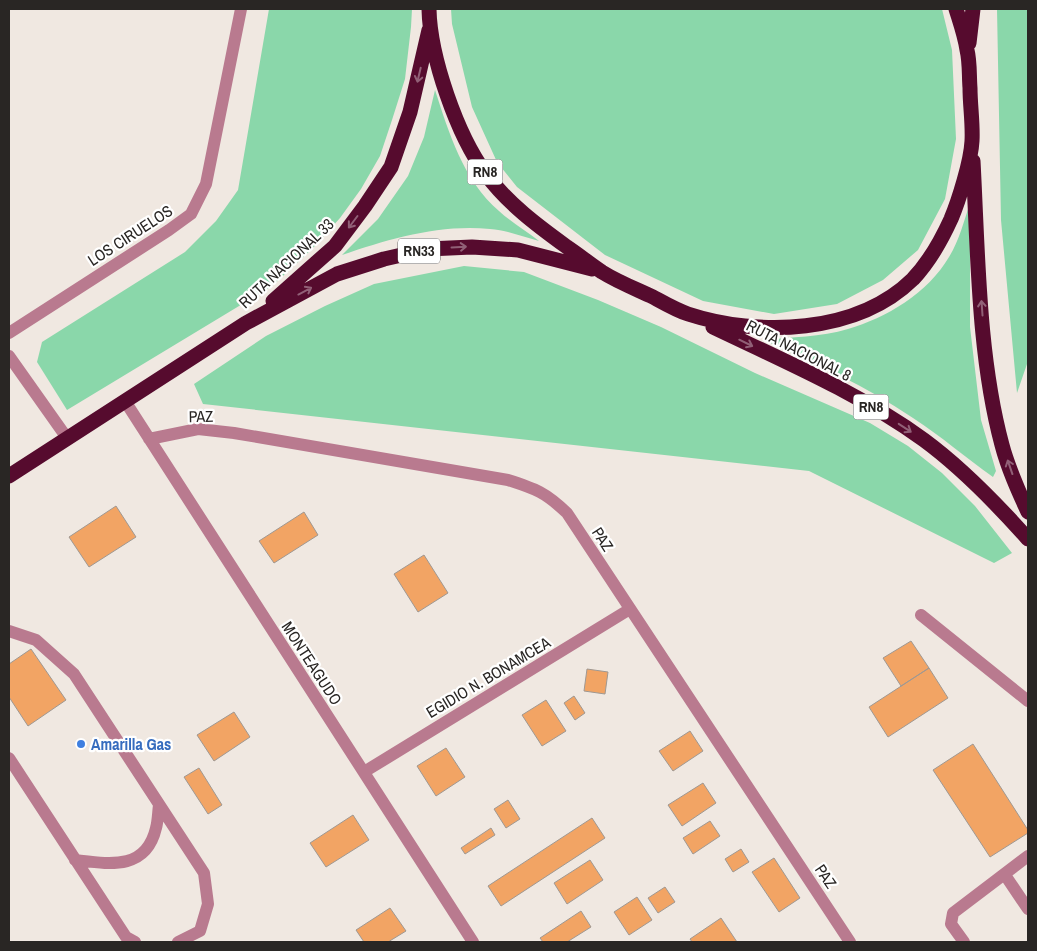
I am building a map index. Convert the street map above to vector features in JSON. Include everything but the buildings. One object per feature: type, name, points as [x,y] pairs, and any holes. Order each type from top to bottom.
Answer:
[{"type":"highway","name":"RN8","points":[[429,9],[429,28],[454,113],[486,174],[506,197],[538,226],[603,273],[686,314],[734,325],[774,329],[806,326],[841,318],[868,309],[893,294],[912,280],[941,240],[956,207],[972,141]]},
{"type":"highway","name":"RN8","points":[[956,9],[968,52],[984,340],[991,395],[1002,445],[1028,512]]},
{"type":"highway","points":[[968,52],[973,9]]},
{"type":"highway","name":"RUTA NACIONAL 33","points":[[246,323],[297,281],[335,246],[391,167],[410,112],[429,28]]},
{"type":"highway","name":"RUTA NACIONAL 33","points":[[246,323],[337,274],[384,258],[428,249],[472,247],[518,250],[603,273]]},
{"type":"highway","name":"RUTA NACIONAL 8","points":[[686,314],[831,385],[880,412],[923,440],[970,478],[1028,539]]},
{"type":"highway","name":"RN33","points":[[9,476],[246,323]]},
{"type":"street","name":"LOS CIRUELOS","points":[[9,333],[191,214],[206,184],[241,9]]},
{"type":"street","points":[[9,356],[67,438]]},
{"type":"street","name":"MONTEAGUDO","points":[[125,401],[473,942]]},
{"type":"street","name":"PAZ","points":[[150,439],[198,430],[234,433],[508,480],[535,489],[550,498],[567,513],[847,941]]},
{"type":"street","name":"EGIDIO N. BONAMCEA","points":[[364,772],[630,609]]},
{"type":"street","points":[[921,615],[1028,700]]},
{"type":"street","points":[[9,631],[36,640],[74,674],[204,873],[208,904],[200,931],[178,942]]},
{"type":"street","points":[[9,758],[126,937],[135,942]]},
{"type":"street","points":[[75,860],[111,864],[136,858],[149,848],[156,828],[159,805]]},
{"type":"street","points":[[964,942],[951,924],[953,913],[1028,856]]},
{"type":"street","points":[[1005,875],[1028,909]]},
{"type":"green space","points":[[269,9],[412,9],[405,79],[380,156],[361,189],[340,218],[312,249],[272,286],[67,410],[37,362],[42,342],[185,252],[216,221],[238,190]]},
{"type":"green space","points":[[451,9],[942,9],[952,50],[956,139],[945,199],[918,250],[883,280],[837,304],[774,314],[703,301],[605,255],[517,187],[497,162],[472,107],[452,24]]},
{"type":"green space","points":[[997,9],[1028,9],[1028,346],[1027,364],[1017,393],[1001,220]]},
{"type":"green space","points":[[435,90],[452,139],[476,185],[486,199],[499,211],[539,241],[496,230],[452,229],[396,238],[342,255],[378,219],[408,176],[424,137]]},
{"type":"green space","points":[[970,203],[970,327],[981,420],[996,471],[993,477],[895,406],[859,385],[764,340],[838,332],[877,318],[905,302],[930,282],[953,251]]},
{"type":"green space","points":[[464,266],[524,272],[598,300],[661,327],[755,373],[870,423],[908,446],[942,473],[975,506],[1012,553],[994,563],[809,471],[203,404],[194,384],[266,336],[374,284]]},
{"type":"place","name":"Amarilla Gas","points":[[81,744]]}]
